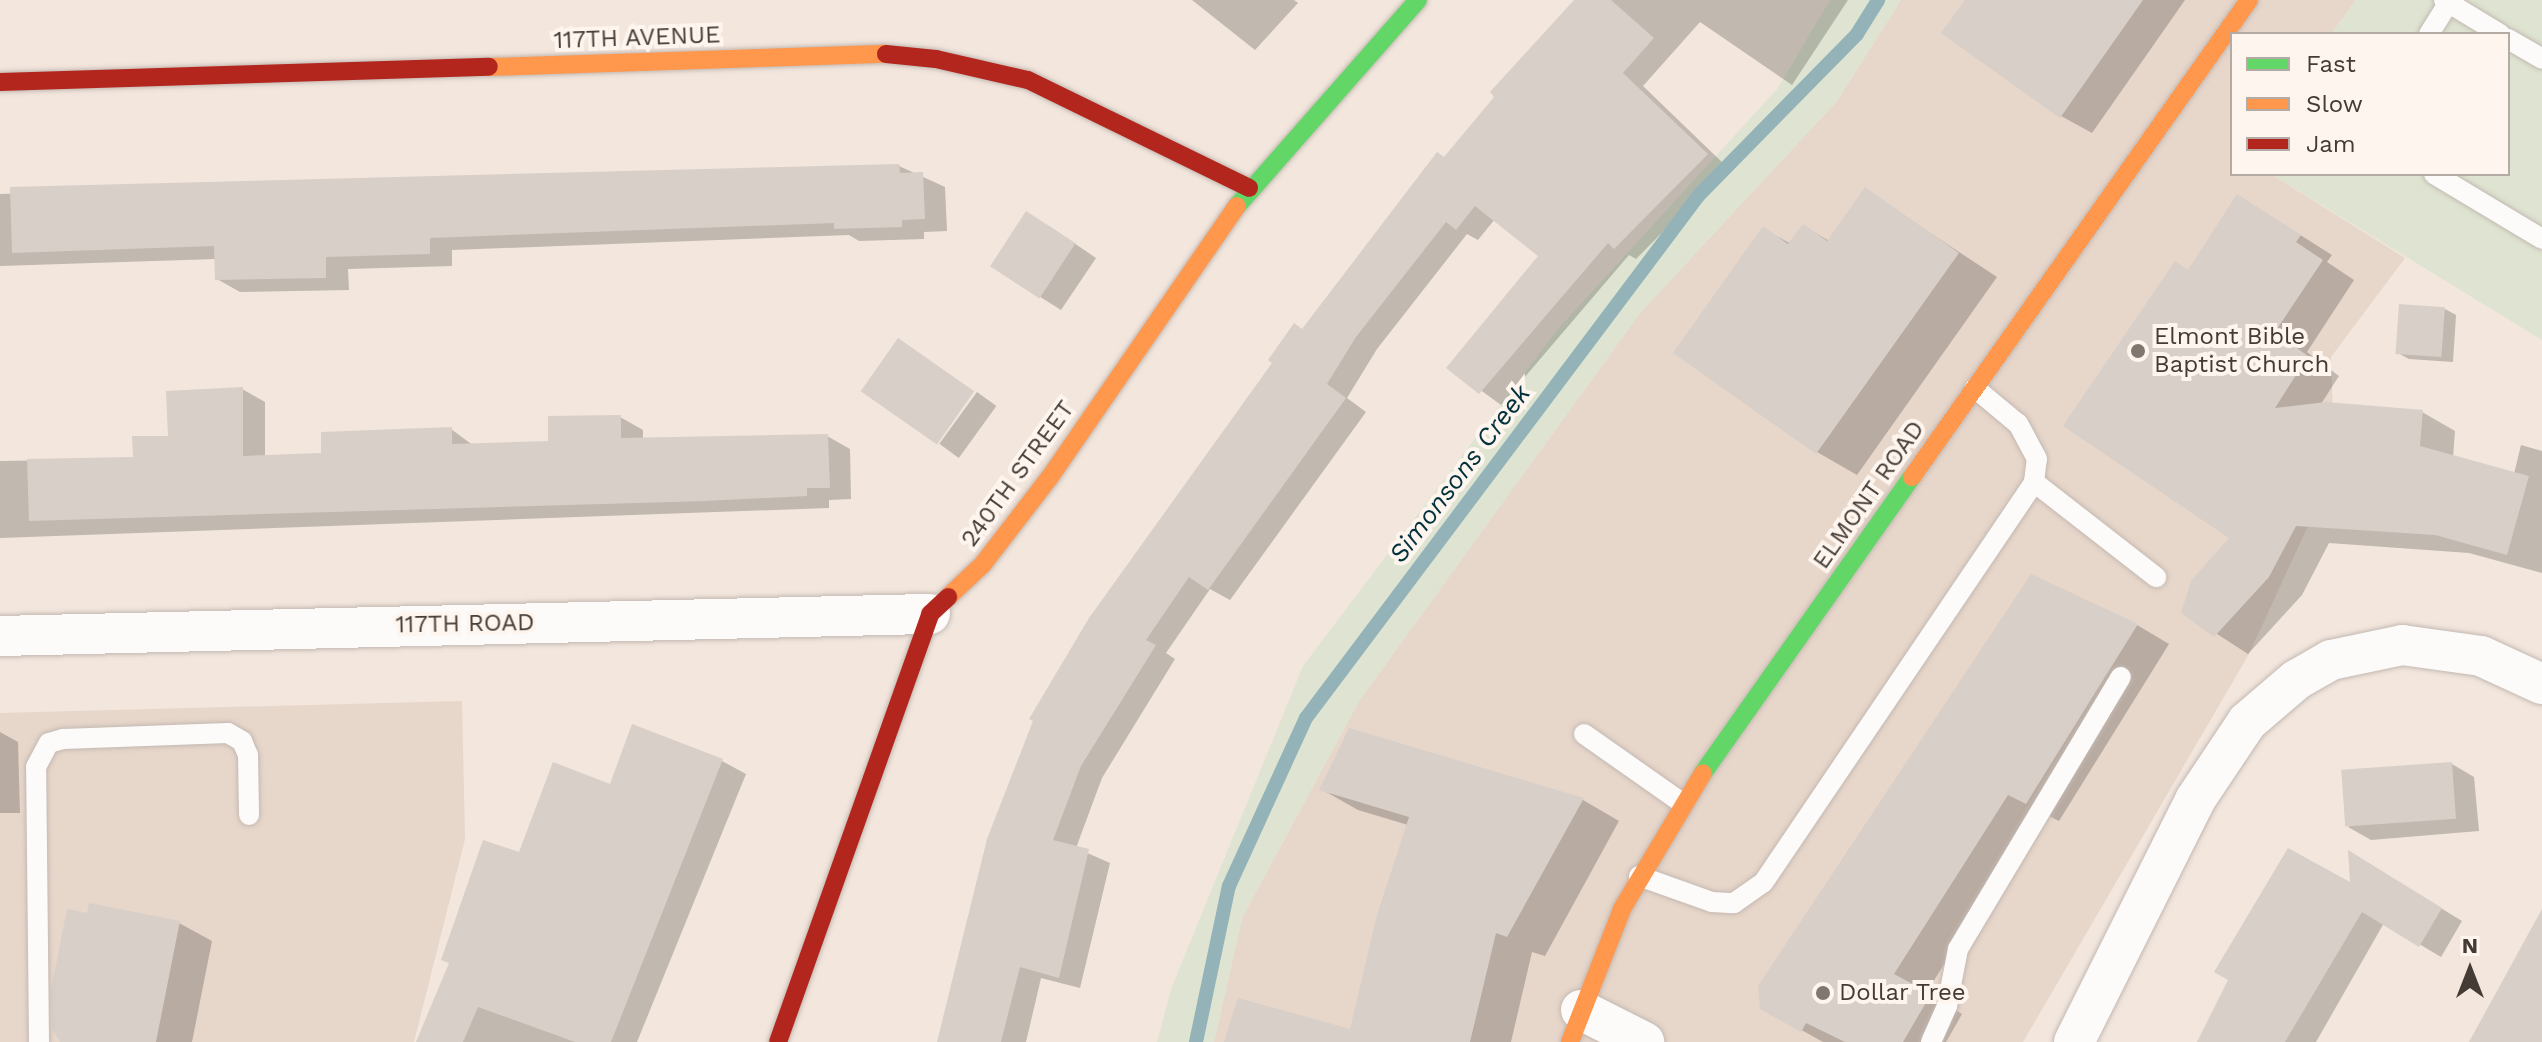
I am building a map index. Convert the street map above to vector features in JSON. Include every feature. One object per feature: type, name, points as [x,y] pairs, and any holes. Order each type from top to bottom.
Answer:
[{"type":"street","name":"240TH STREET","points":[[778,1042],[930,614],[983,564],[1050,477],[1249,188],[1418,0]]},
{"type":"street","name":"ELMONT ROAD","points":[[1576,1026],[1639,876],[1682,803],[2249,0]]},
{"type":"street","name":"117TH AVENUE","points":[[0,82],[884,54],[936,59],[1028,80],[1249,188]]},
{"type":"street","name":"117TH ROAD","points":[[0,636],[930,614]]},
{"type":"street","points":[[2074,1042],[2195,800],[2247,722],[2296,680],[2331,660],[2402,645],[2481,656],[2542,684]]},
{"type":"street","points":[[1576,1026],[1644,1042]]},
{"type":"lane","points":[[2430,32],[2446,1],[2497,32]]},
{"type":"lane","points":[[2510,40],[2542,59]]},
{"type":"lane","points":[[2437,176],[2542,239]]},
{"type":"lane","points":[[1639,876],[1712,902],[1734,903],[1763,883],[2034,482],[2037,459],[2018,424],[1975,388]]},
{"type":"lane","points":[[2034,482],[2156,577]]},
{"type":"lane","points":[[1931,1042],[1947,1006],[1958,949],[2121,677]]},
{"type":"lane","points":[[39,1042],[36,767],[49,743],[228,733],[242,741],[248,755],[249,815]]},
{"type":"lane","points":[[1584,734],[1682,803]]},
{"type":"shaded area","points":[[1901,0],[2356,0],[2332,32],[2230,32],[2230,176],[2274,176],[2405,258],[2331,357],[2336,514],[2307,528],[2249,654],[2023,1042],[1214,1042],[1242,918],[1359,701],[1640,313],[1837,101]]},
{"type":"shaded area","points":[[462,701],[465,839],[414,1042],[0,1042],[0,713]]},
{"type":"green space","points":[[1830,0],[1901,0],[1837,101],[1640,313],[1359,701],[1242,918],[1214,1042],[1157,1042],[1171,989],[1303,666],[1557,330],[1778,88]]},
{"type":"green space","points":[[2356,0],[2542,0],[2542,340],[2274,176],[2510,176],[2510,32],[2332,32]]},
{"type":"building","points":[[1574,0],[1611,0],[1654,38],[1623,73],[1708,154],[1614,249],[1608,243],[1479,394],[1446,368],[1538,256],[1475,206],[1456,230],[1446,222],[1356,337],[1327,384],[1346,398],[1208,590],[1189,577],[1146,640],[1156,645],[1081,766],[1053,840],[1089,849],[1059,978],[1020,967],[1001,1042],[937,1042],[987,839],[1033,721],[1029,719],[1089,618],[1272,363],[1268,360],[1294,323],[1302,329],[1437,152],[1444,157],[1494,97],[1490,92]]},
{"type":"building","points":[[1965,0],[2143,0],[2060,118],[1941,33]]},
{"type":"building","points":[[899,164],[900,173],[923,172],[925,219],[902,220],[902,227],[834,229],[834,223],[430,238],[430,254],[326,257],[326,278],[215,280],[214,246],[12,253],[10,187]]},
{"type":"building","points":[[1865,187],[1959,253],[1816,454],[1673,353],[1763,226],[1788,244],[1803,224],[1827,241]]},
{"type":"building","points":[[2237,194],[2301,235],[2296,242],[2323,260],[2275,332],[2308,356],[2275,408],[2326,402],[2423,410],[2420,446],[2529,476],[2507,555],[2435,535],[2296,526],[2269,577],[2214,637],[2181,613],[2191,581],[2229,538],[2063,426],[2175,261],[2188,270]]},
{"type":"building","points":[[1026,211],[1075,243],[1040,298],[990,266]]},
{"type":"building","points":[[2399,304],[2445,307],[2441,357],[2396,354]]},
{"type":"building","points":[[898,338],[974,391],[937,445],[861,391]]},
{"type":"building","points":[[243,387],[243,456],[321,453],[321,432],[452,427],[452,444],[548,441],[548,416],[621,415],[621,438],[828,434],[830,488],[807,488],[807,496],[705,501],[29,521],[27,459],[133,457],[132,436],[168,436],[166,391]]},
{"type":"building","points":[[2031,574],[2138,624],[2026,804],[2008,795],[1894,974],[1931,994],[1903,1042],[1845,1042],[1806,1023],[1801,1032],[1760,1009],[1758,986]]},
{"type":"building","points":[[632,724],[723,759],[611,1042],[575,1042],[478,1007],[463,1042],[416,1042],[449,963],[441,960],[483,840],[519,852],[553,762],[610,784]]},
{"type":"building","points":[[1349,728],[1584,798],[1507,937],[1496,933],[1470,1042],[1224,1042],[1238,998],[1350,1029],[1377,915],[1409,817],[1319,790]]},
{"type":"building","points":[[2452,762],[2456,819],[2345,827],[2341,770]]},
{"type":"building","points":[[2288,848],[2350,882],[2348,850],[2442,908],[2419,947],[2362,912],[2285,1042],[2197,1042],[2228,980],[2214,972]]},
{"type":"building","points":[[89,903],[180,921],[156,1042],[60,1042],[52,1029],[51,990],[67,909],[87,913]]},
{"type":"building","points":[[2542,909],[2542,1042],[2469,1042]]},
{"type":"waterway","name":"Simonsons Creek","points":[[1196,1042],[1229,886],[1306,718],[1699,195],[1857,34],[1878,0]]},
{"type":"traffic: fast","points":[[1237,206],[1418,0]]},
{"type":"traffic: fast","points":[[1703,773],[1912,477]]},
{"type":"traffic: slow","points":[[1912,477],[2249,0]]},
{"type":"traffic: slow","points":[[489,67],[886,54]]},
{"type":"traffic: slow","points":[[948,597],[983,564],[1050,477],[1237,206]]},
{"type":"traffic: slow","points":[[1570,1042],[1622,909],[1703,773]]},
{"type":"traffic: jam","points":[[886,54],[936,59],[1028,80],[1249,188]]},
{"type":"traffic: jam","points":[[0,82],[489,67]]},
{"type":"traffic: jam","points":[[778,1042],[930,614],[948,597]]},
{"type":"place","name":"Elmont Bible Baptist Church","points":[[2138,351]]},
{"type":"place","name":"Dollar Tree","points":[[1823,993]]}]
